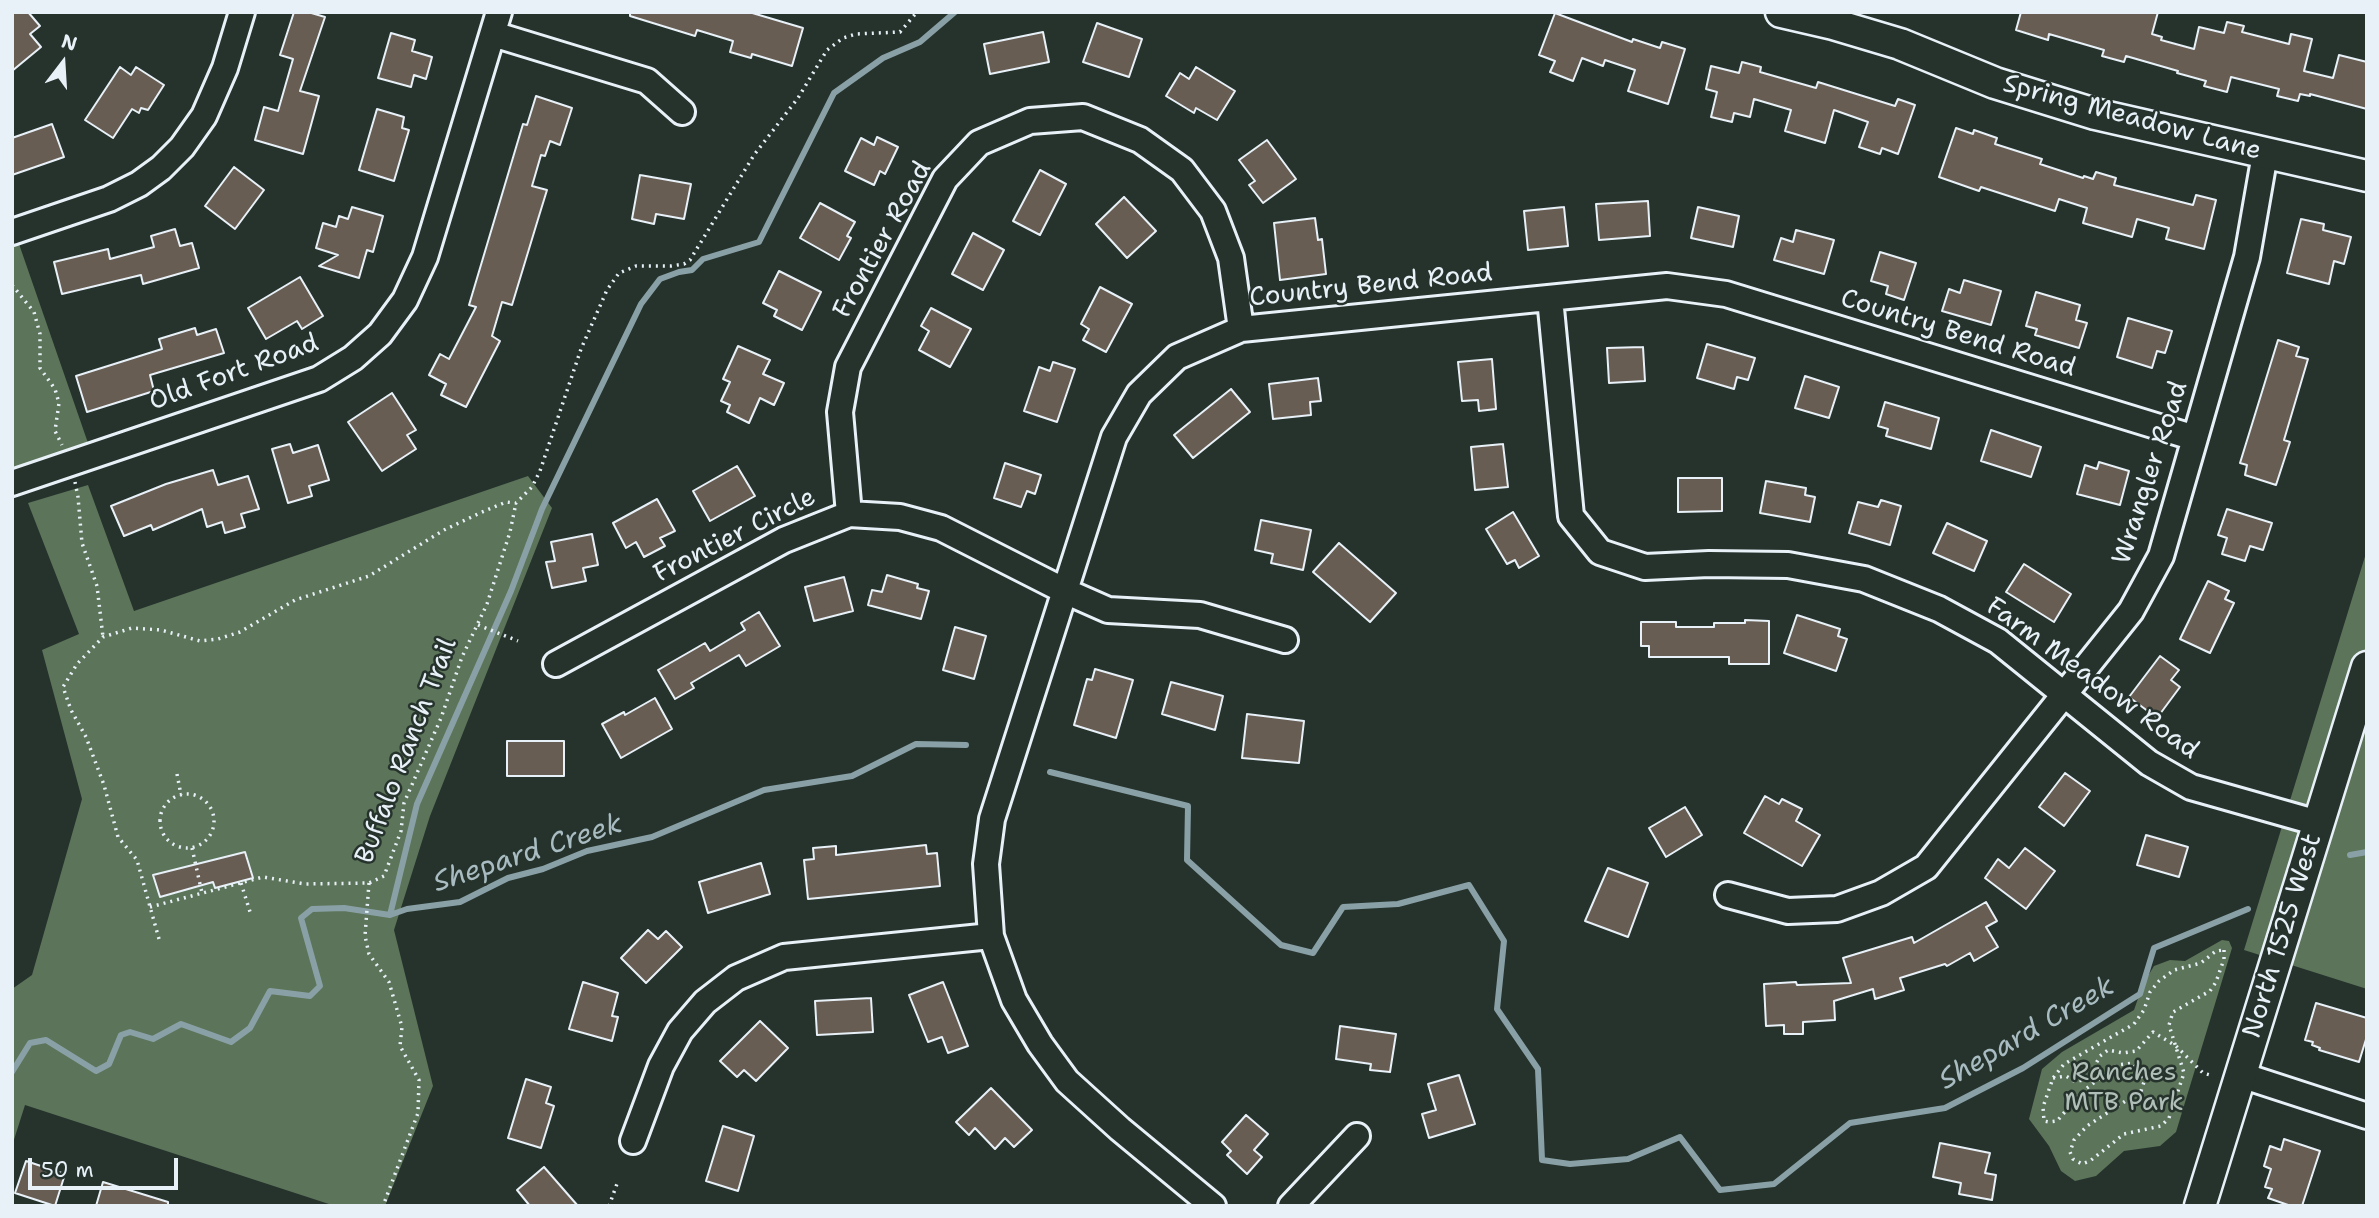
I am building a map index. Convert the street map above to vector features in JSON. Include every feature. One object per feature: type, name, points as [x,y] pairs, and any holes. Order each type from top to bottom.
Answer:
[{"type":"street","points":[[12,232],[109,199],[139,184],[161,168],[182,147],[204,116],[225,68],[242,12]]},
{"type":"street","name":"Spring Meadow Lane","points":[[1781,12],[1900,44],[1995,83],[2095,114],[2367,176]]},
{"type":"street","points":[[496,23],[648,81],[682,112]]},
{"type":"street","name":"Old Fort Road","points":[[12,483],[318,379],[353,358],[380,334],[405,300],[425,257],[496,23]]},
{"type":"street","name":"Frontier Road","points":[[849,513],[840,412],[848,367],[945,179],[979,143],[1030,121],[1083,117],[1140,140],[1182,170],[1213,211],[1231,258],[1241,329]]},
{"type":"street","name":"Wrangler Road","points":[[1728,895],[1788,911],[1837,909],[1881,893],[1926,867],[2131,611],[2161,556],[2247,257],[2264,154]]},
{"type":"street","name":"Country Bend Road","points":[[1213,1206],[1067,1081],[1040,1044],[1014,1000],[991,936],[986,864],[992,819],[1114,437],[1139,394],[1177,357],[1241,329],[1667,286],[1726,294],[2195,438]]},
{"type":"street","name":"Farm Meadow Road","points":[[1550,298],[1571,516],[1600,552],[1645,567],[1709,564],[1788,565],[1864,579],[1939,609],[1998,641],[2149,763],[2191,787],[2318,823]]},
{"type":"street","name":"Frontier Circle","points":[[555,664],[784,540],[849,513],[900,517],[941,528],[1108,610],[1200,615],[1285,640]]},
{"type":"street","name":"North 1525 West","points":[[2200,1206],[2367,667]]},
{"type":"street","points":[[633,1141],[661,1066],[680,1031],[705,1002],[736,978],[785,957],[991,936]]},
{"type":"street","points":[[2241,1075],[2367,1116]]},
{"type":"street","points":[[1291,1206],[1357,1136]]},
{"type":"path","name":"Buffalo Ranch Trail","points":[[150,907],[263,877],[305,884],[369,883],[384,876],[401,831],[404,803],[441,718],[462,657],[478,625],[510,532],[516,503],[532,487],[540,471],[573,370],[607,290],[619,273],[636,266],[671,266],[690,260],[754,155],[798,97],[827,51],[843,38],[856,34],[900,32],[917,12]]},
{"type":"path","points":[[12,285],[34,312],[40,334],[40,368],[55,388],[60,403],[55,430],[64,451]]},
{"type":"path","points":[[73,478],[78,496],[82,543],[97,586],[103,637]]},
{"type":"path","points":[[159,939],[136,860],[118,836],[104,785],[63,687],[77,664],[103,637],[132,628],[162,630],[201,641],[240,632],[295,600],[369,576],[444,530],[506,502],[516,503]]},
{"type":"path","name":"Buffalo Ranch Trail","points":[[478,625],[518,641]]},
{"type":"path","points":[[177,774],[181,794]]},
{"type":"path","points":[[181,794],[200,797],[213,811],[215,821],[208,839],[192,848],[174,846],[166,840],[159,822],[165,805],[181,794]]},
{"type":"path","points":[[192,848],[202,893]]},
{"type":"path","points":[[241,883],[251,915]]},
{"type":"path","points":[[369,883],[365,936],[369,954],[388,982],[402,1027],[400,1046],[419,1080],[418,1113],[383,1206]]},
{"type":"path","points":[[2224,950],[2224,959],[2210,991],[2174,1013],[2169,1025],[2176,1046],[2184,1073],[2169,1118],[2161,1126],[2124,1134],[2090,1161],[2082,1164],[2073,1159],[2070,1152],[2074,1140],[2087,1126],[2141,1091],[2144,1082],[2133,1063],[2118,1065],[2083,1091],[2057,1121],[2049,1122],[2044,1121],[2043,1107],[2053,1078],[2064,1064],[2134,1024],[2144,1010],[2150,992],[2159,981],[2174,970],[2201,962],[2216,951],[2224,950]]},
{"type":"path","points":[[2053,1078],[2066,1076],[2074,1081],[2087,1080],[2100,1056],[2108,1050],[2123,1053],[2136,1051],[2153,1032],[2176,1046],[2203,1073],[2210,1075]]},
{"type":"path","points":[[609,1206],[618,1181]]},
{"type":"green space","points":[[19,244],[88,443],[12,469],[12,246]]},
{"type":"green space","points":[[528,476],[552,508],[430,816],[394,930],[433,1086],[385,1206],[335,1206],[25,1105],[12,1146],[12,989],[32,975],[82,799],[42,650],[79,634],[28,503],[88,485],[134,611]]},
{"type":"green space","points":[[2367,550],[2367,989],[2244,950]]},
{"type":"green space","name":"Ranches MTB Park","points":[[2222,940],[2229,941],[2232,948],[2176,1132],[2160,1146],[2124,1151],[2096,1176],[2075,1181],[2061,1171],[2049,1146],[2029,1119],[2042,1069],[2062,1052],[2134,1010],[2143,984],[2154,966],[2170,960],[2185,961]]},
{"type":"building","points":[[12,12],[28,12],[40,26],[30,34],[41,47],[12,71]]},
{"type":"building","points":[[294,12],[308,12],[325,17],[300,91],[319,96],[303,154],[255,140],[264,107],[278,111],[293,59],[280,55]]},
{"type":"building","points":[[630,12],[749,12],[803,28],[792,66],[752,54],[751,58],[730,52],[733,41],[697,30],[695,36],[630,16]]},
{"type":"building","points":[[2021,12],[2158,12],[2152,34],[2162,37],[2161,40],[2194,49],[2199,27],[2224,33],[2227,22],[2244,26],[2242,32],[2289,44],[2291,34],[2312,39],[2304,71],[2333,78],[2339,55],[2367,62],[2367,109],[2310,94],[2300,94],[2298,101],[2277,96],[2279,89],[2231,77],[2227,92],[2204,86],[2206,81],[2177,73],[2178,71],[2126,56],[2124,62],[2102,56],[2104,50],[2049,34],[2048,40],[2016,30]]},
{"type":"building","points":[[1555,13],[1632,42],[1633,39],[1660,48],[1662,42],[1685,49],[1668,104],[1628,91],[1635,70],[1605,60],[1603,66],[1582,58],[1573,81],[1550,72],[1555,61],[1539,55]]},
{"type":"building","points":[[1097,23],[1142,39],[1129,77],[1083,62]]},
{"type":"building","points":[[1043,32],[1049,62],[990,74],[984,44]]},
{"type":"building","points":[[391,33],[415,40],[412,51],[432,57],[426,79],[414,75],[411,87],[378,78]]},
{"type":"building","points":[[1742,62],[1761,67],[1760,72],[1816,88],[1818,82],[1895,106],[1898,99],[1915,105],[1898,154],[1882,148],[1880,154],[1859,147],[1868,122],[1834,110],[1825,143],[1785,131],[1791,110],[1754,99],[1750,117],[1734,113],[1732,122],[1711,117],[1717,92],[1706,89],[1711,66],[1739,73]]},
{"type":"building","points":[[120,67],[131,75],[136,67],[164,85],[148,110],[141,108],[139,113],[132,109],[113,138],[85,120]]},
{"type":"building","points":[[1196,67],[1235,91],[1217,120],[1196,108],[1194,113],[1166,96],[1180,73],[1189,79]]},
{"type":"building","points":[[536,96],[572,108],[560,145],[550,141],[545,156],[541,155],[532,186],[547,190],[512,305],[502,302],[492,336],[500,341],[466,407],[441,395],[446,384],[429,375],[440,354],[449,359],[476,307],[469,305],[523,124],[527,125]]},
{"type":"building","points":[[377,109],[404,117],[402,128],[409,130],[394,181],[359,170]]},
{"type":"building","points":[[52,124],[64,157],[12,175],[12,138]]},
{"type":"building","points":[[1956,128],[1973,134],[1974,130],[1997,138],[1995,144],[2042,159],[2040,164],[2083,178],[2093,179],[2096,172],[2116,178],[2114,185],[2193,205],[2196,195],[2216,200],[2204,249],[2166,239],[2169,228],[2137,219],[2132,237],[2083,223],[2087,208],[2059,199],[2055,211],[1981,187],[1979,191],[1939,177]]},
{"type":"building","points":[[877,137],[898,147],[885,174],[880,171],[874,185],[845,171],[861,138],[874,145]]},
{"type":"building","points":[[1267,140],[1296,179],[1263,203],[1249,185],[1255,181],[1239,160]]},
{"type":"building","points":[[234,167],[264,190],[235,229],[205,206]]},
{"type":"building","points":[[1040,170],[1066,184],[1040,235],[1013,221]]},
{"type":"building","points":[[640,175],[691,184],[684,219],[656,214],[654,224],[632,219]]},
{"type":"building","points":[[1124,197],[1156,231],[1127,258],[1096,224]]},
{"type":"building","points":[[1648,201],[1650,236],[1599,240],[1596,204]]},
{"type":"building","points":[[820,203],[855,222],[847,236],[851,238],[839,260],[800,238]]},
{"type":"building","points":[[352,207],[383,216],[373,252],[367,250],[359,278],[319,266],[338,255],[316,248],[323,223],[336,227],[339,216],[348,219]]},
{"type":"building","points":[[1564,207],[1568,246],[1528,250],[1524,211]]},
{"type":"building","points":[[1698,207],[1739,216],[1733,247],[1691,238]]},
{"type":"building","points":[[1315,218],[1318,240],[1322,239],[1326,274],[1280,280],[1274,223]]},
{"type":"building","points":[[2301,219],[2324,224],[2323,230],[2351,237],[2344,264],[2334,261],[2329,284],[2287,273]]},
{"type":"building","points":[[175,229],[180,246],[192,243],[199,268],[143,284],[141,275],[62,294],[54,262],[108,249],[110,259],[154,247],[151,236]]},
{"type":"building","points":[[1796,230],[1834,240],[1824,274],[1774,260],[1781,238],[1793,242]]},
{"type":"building","points":[[973,233],[1004,250],[983,290],[952,274]]},
{"type":"building","points":[[1880,252],[1916,263],[1904,300],[1886,294],[1888,286],[1871,281]]},
{"type":"building","points":[[779,271],[821,292],[802,330],[774,316],[777,310],[763,303]]},
{"type":"building","points":[[300,277],[323,316],[302,329],[297,321],[266,339],[248,308]]},
{"type":"building","points":[[1964,280],[2001,291],[1991,325],[1942,311],[1949,289],[1960,293]]},
{"type":"building","points":[[1100,287],[1132,304],[1106,352],[1083,340],[1089,329],[1081,324]]},
{"type":"building","points":[[2036,292],[2080,305],[2076,320],[2087,323],[2079,348],[2035,335],[2037,329],[2026,326]]},
{"type":"building","points":[[931,308],[971,329],[950,367],[919,350],[929,331],[921,326]]},
{"type":"building","points":[[2128,318],[2172,331],[2165,353],[2157,351],[2152,368],[2117,357]]},
{"type":"building","points":[[195,328],[197,335],[216,329],[224,353],[150,375],[154,391],[87,412],[76,376],[162,349],[159,339]]},
{"type":"building","points":[[2278,340],[2299,347],[2296,356],[2308,359],[2284,440],[2290,442],[2276,485],[2245,475],[2247,465],[2240,463]]},
{"type":"building","points":[[1707,344],[1755,358],[1748,380],[1737,377],[1734,389],[1697,378]]},
{"type":"building","points":[[738,346],[770,360],[763,374],[784,383],[774,405],[760,398],[749,423],[727,412],[730,405],[721,401],[730,382],[723,379]]},
{"type":"building","points":[[1643,347],[1645,381],[1609,383],[1607,348]]},
{"type":"building","points":[[1492,359],[1496,409],[1479,411],[1478,400],[1462,401],[1458,362]]},
{"type":"building","points":[[1053,362],[1075,369],[1057,422],[1024,411],[1039,367],[1050,371]]},
{"type":"building","points":[[1805,376],[1839,387],[1829,418],[1795,408]]},
{"type":"building","points":[[1318,378],[1321,401],[1310,402],[1311,415],[1273,419],[1269,384]]},
{"type":"building","points":[[1231,389],[1250,412],[1193,458],[1174,435]]},
{"type":"building","points":[[392,393],[416,430],[407,435],[416,449],[382,471],[348,422]]},
{"type":"building","points":[[1885,402],[1939,418],[1931,449],[1886,436],[1888,429],[1878,426]]},
{"type":"building","points":[[1991,430],[2041,447],[2031,477],[1981,461]]},
{"type":"building","points":[[290,444],[293,453],[318,445],[329,480],[309,486],[312,496],[288,503],[272,449]]},
{"type":"building","points":[[1503,444],[1508,487],[1475,490],[1471,447]]},
{"type":"building","points":[[2099,462],[2129,471],[2120,505],[2077,494],[2085,465],[2097,469]]},
{"type":"building","points":[[1005,463],[1041,475],[1035,494],[1027,491],[1021,507],[994,498]]},
{"type":"building","points":[[737,466],[755,496],[710,521],[693,491]]},
{"type":"building","points":[[213,470],[218,485],[248,476],[259,509],[241,514],[245,527],[225,533],[222,522],[207,527],[202,509],[153,530],[151,525],[124,536],[111,506],[166,484]]},
{"type":"building","points":[[1678,478],[1722,478],[1722,511],[1678,512]]},
{"type":"building","points":[[1766,481],[1806,488],[1805,495],[1815,497],[1810,522],[1760,513]]},
{"type":"building","points":[[657,499],[675,531],[660,538],[665,546],[644,557],[636,542],[626,548],[613,523]]},
{"type":"building","points":[[1881,500],[1901,506],[1890,545],[1849,533],[1858,502],[1878,507]]},
{"type":"building","points":[[2227,509],[2272,523],[2263,550],[2250,546],[2245,561],[2222,554],[2227,538],[2218,535]]},
{"type":"building","points":[[1513,512],[1539,556],[1519,568],[1515,560],[1507,564],[1486,529]]},
{"type":"building","points":[[1261,520],[1311,530],[1303,570],[1271,563],[1273,554],[1255,550]]},
{"type":"building","points":[[1947,523],[1987,541],[1974,571],[1933,553]]},
{"type":"building","points":[[592,534],[598,565],[583,568],[586,581],[552,588],[546,562],[555,561],[551,542]]},
{"type":"building","points":[[1339,543],[1396,593],[1370,622],[1313,572]]},
{"type":"building","points":[[2024,564],[2071,594],[2054,622],[2006,592]]},
{"type":"building","points":[[887,575],[918,584],[917,588],[929,591],[921,619],[868,605],[872,590],[882,592]]},
{"type":"building","points":[[844,577],[853,611],[814,621],[805,587]]},
{"type":"building","points":[[2208,581],[2229,591],[2225,599],[2234,603],[2210,653],[2180,639]]},
{"type":"building","points":[[759,612],[780,646],[746,666],[739,655],[691,683],[694,688],[675,699],[658,670],[705,643],[710,651],[745,630],[741,623]]},
{"type":"building","points":[[1797,615],[1840,629],[1838,636],[1847,639],[1836,671],[1784,653]]},
{"type":"building","points":[[1745,620],[1769,621],[1769,664],[1729,664],[1729,657],[1649,657],[1649,646],[1641,646],[1641,622],[1676,622],[1676,627],[1714,627],[1714,623],[1745,623]]},
{"type":"building","points":[[955,627],[986,636],[974,679],[943,670]]},
{"type":"building","points":[[2160,656],[2179,670],[2171,680],[2180,687],[2157,718],[2129,697]]},
{"type":"building","points":[[1095,669],[1133,680],[1116,738],[1074,725],[1087,679],[1092,680]]},
{"type":"building","points":[[1171,682],[1223,696],[1215,730],[1162,714]]},
{"type":"building","points":[[655,698],[672,729],[621,758],[602,724]]},
{"type":"building","points":[[1247,714],[1304,721],[1299,763],[1242,758]]},
{"type":"building","points":[[507,741],[564,741],[564,776],[507,776]]},
{"type":"building","points":[[2065,773],[2090,791],[2064,826],[2039,807]]},
{"type":"building","points":[[1765,796],[1779,804],[1782,799],[1802,809],[1796,821],[1820,835],[1802,866],[1744,833]]},
{"type":"building","points":[[1685,807],[1702,835],[1666,857],[1649,828]]},
{"type":"building","points":[[2146,835],[2188,847],[2179,877],[2137,865]]},
{"type":"building","points":[[926,845],[927,854],[937,853],[940,886],[808,899],[804,860],[814,859],[813,848],[836,846],[836,855]]},
{"type":"building","points":[[2025,848],[2055,871],[2026,909],[1985,878],[1998,859],[2009,868]]},
{"type":"building","points":[[245,852],[253,878],[215,888],[213,882],[160,897],[153,875]]},
{"type":"building","points":[[761,863],[770,894],[708,913],[699,882]]},
{"type":"building","points":[[1608,868],[1648,883],[1628,937],[1585,921]]},
{"type":"building","points":[[1986,902],[1997,921],[1986,927],[1998,947],[1974,961],[1970,953],[1947,966],[1945,964],[1900,978],[1904,990],[1875,999],[1873,989],[1834,1001],[1835,1020],[1803,1022],[1803,1034],[1784,1034],[1784,1025],[1766,1026],[1764,984],[1851,983],[1843,958],[1912,937],[1914,943]]},
{"type":"building","points":[[648,930],[658,939],[666,931],[682,947],[646,983],[621,958]]},
{"type":"building","points":[[583,982],[618,993],[612,1016],[618,1017],[612,1041],[569,1029]]},
{"type":"building","points":[[943,982],[968,1046],[948,1053],[942,1037],[928,1042],[909,995]]},
{"type":"building","points":[[871,998],[873,1032],[817,1035],[815,1001]]},
{"type":"building","points":[[2316,1003],[2367,1018],[2367,1036],[2359,1062],[2319,1050],[2320,1048],[2312,1045],[2313,1042],[2305,1040]]},
{"type":"building","points":[[760,1021],[788,1048],[756,1081],[744,1070],[737,1077],[720,1061]]},
{"type":"building","points":[[1340,1026],[1396,1034],[1390,1072],[1370,1070],[1371,1064],[1336,1059]]},
{"type":"building","points":[[1459,1075],[1475,1124],[1429,1138],[1422,1114],[1436,1110],[1428,1084]]},
{"type":"building","points":[[526,1079],[551,1087],[546,1103],[554,1106],[541,1148],[508,1138]]},
{"type":"building","points":[[991,1088],[1032,1130],[1014,1147],[1005,1138],[995,1149],[975,1128],[969,1135],[956,1122]]},
{"type":"building","points":[[1246,1115],[1268,1134],[1254,1150],[1262,1157],[1247,1174],[1227,1155],[1231,1151],[1222,1142]]},
{"type":"building","points":[[723,1126],[754,1136],[738,1191],[706,1181]]},
{"type":"building","points":[[2284,1139],[2320,1151],[2302,1206],[2291,1206],[2268,1198],[2272,1189],[2265,1187],[2271,1169],[2264,1166],[2270,1146],[2281,1150]]},
{"type":"building","points":[[1940,1143],[1990,1153],[1985,1173],[1996,1175],[1992,1200],[1959,1194],[1961,1183],[1933,1177]]},
{"type":"building","points":[[26,1161],[65,1174],[55,1206],[15,1193]]},
{"type":"building","points":[[544,1167],[578,1206],[530,1206],[517,1190]]},
{"type":"building","points":[[103,1182],[168,1202],[168,1206],[96,1206]]},
{"type":"waterway","points":[[390,915],[417,804],[511,591],[542,509],[641,304],[660,279],[692,270],[703,259],[759,242],[834,93],[883,58],[920,42],[955,12]]},
{"type":"waterway","name":"Shepard Creek","points":[[12,1072],[30,1043],[46,1040],[96,1071],[109,1064],[121,1035],[130,1032],[153,1039],[181,1024],[231,1042],[250,1028],[270,991],[310,996],[320,986],[301,918],[312,909],[344,908],[390,915],[407,909],[460,902],[508,878],[543,869],[587,851],[652,837],[764,790],[852,776],[916,744],[966,745]]},
{"type":"waterway","name":"Shepard Creek","points":[[1050,772],[1188,806],[1187,860],[1281,945],[1313,953],[1343,907],[1398,904],[1469,885],[1504,941],[1497,1009],[1538,1069],[1542,1160],[1570,1164],[1628,1159],[1680,1137],[1720,1190],[1774,1184],[1850,1123],[1945,1108],[2023,1068],[2140,994],[2154,948],[2248,909]]},
{"type":"waterway","name":"Shepard Creek","points":[[2350,855],[2367,852]]}]
